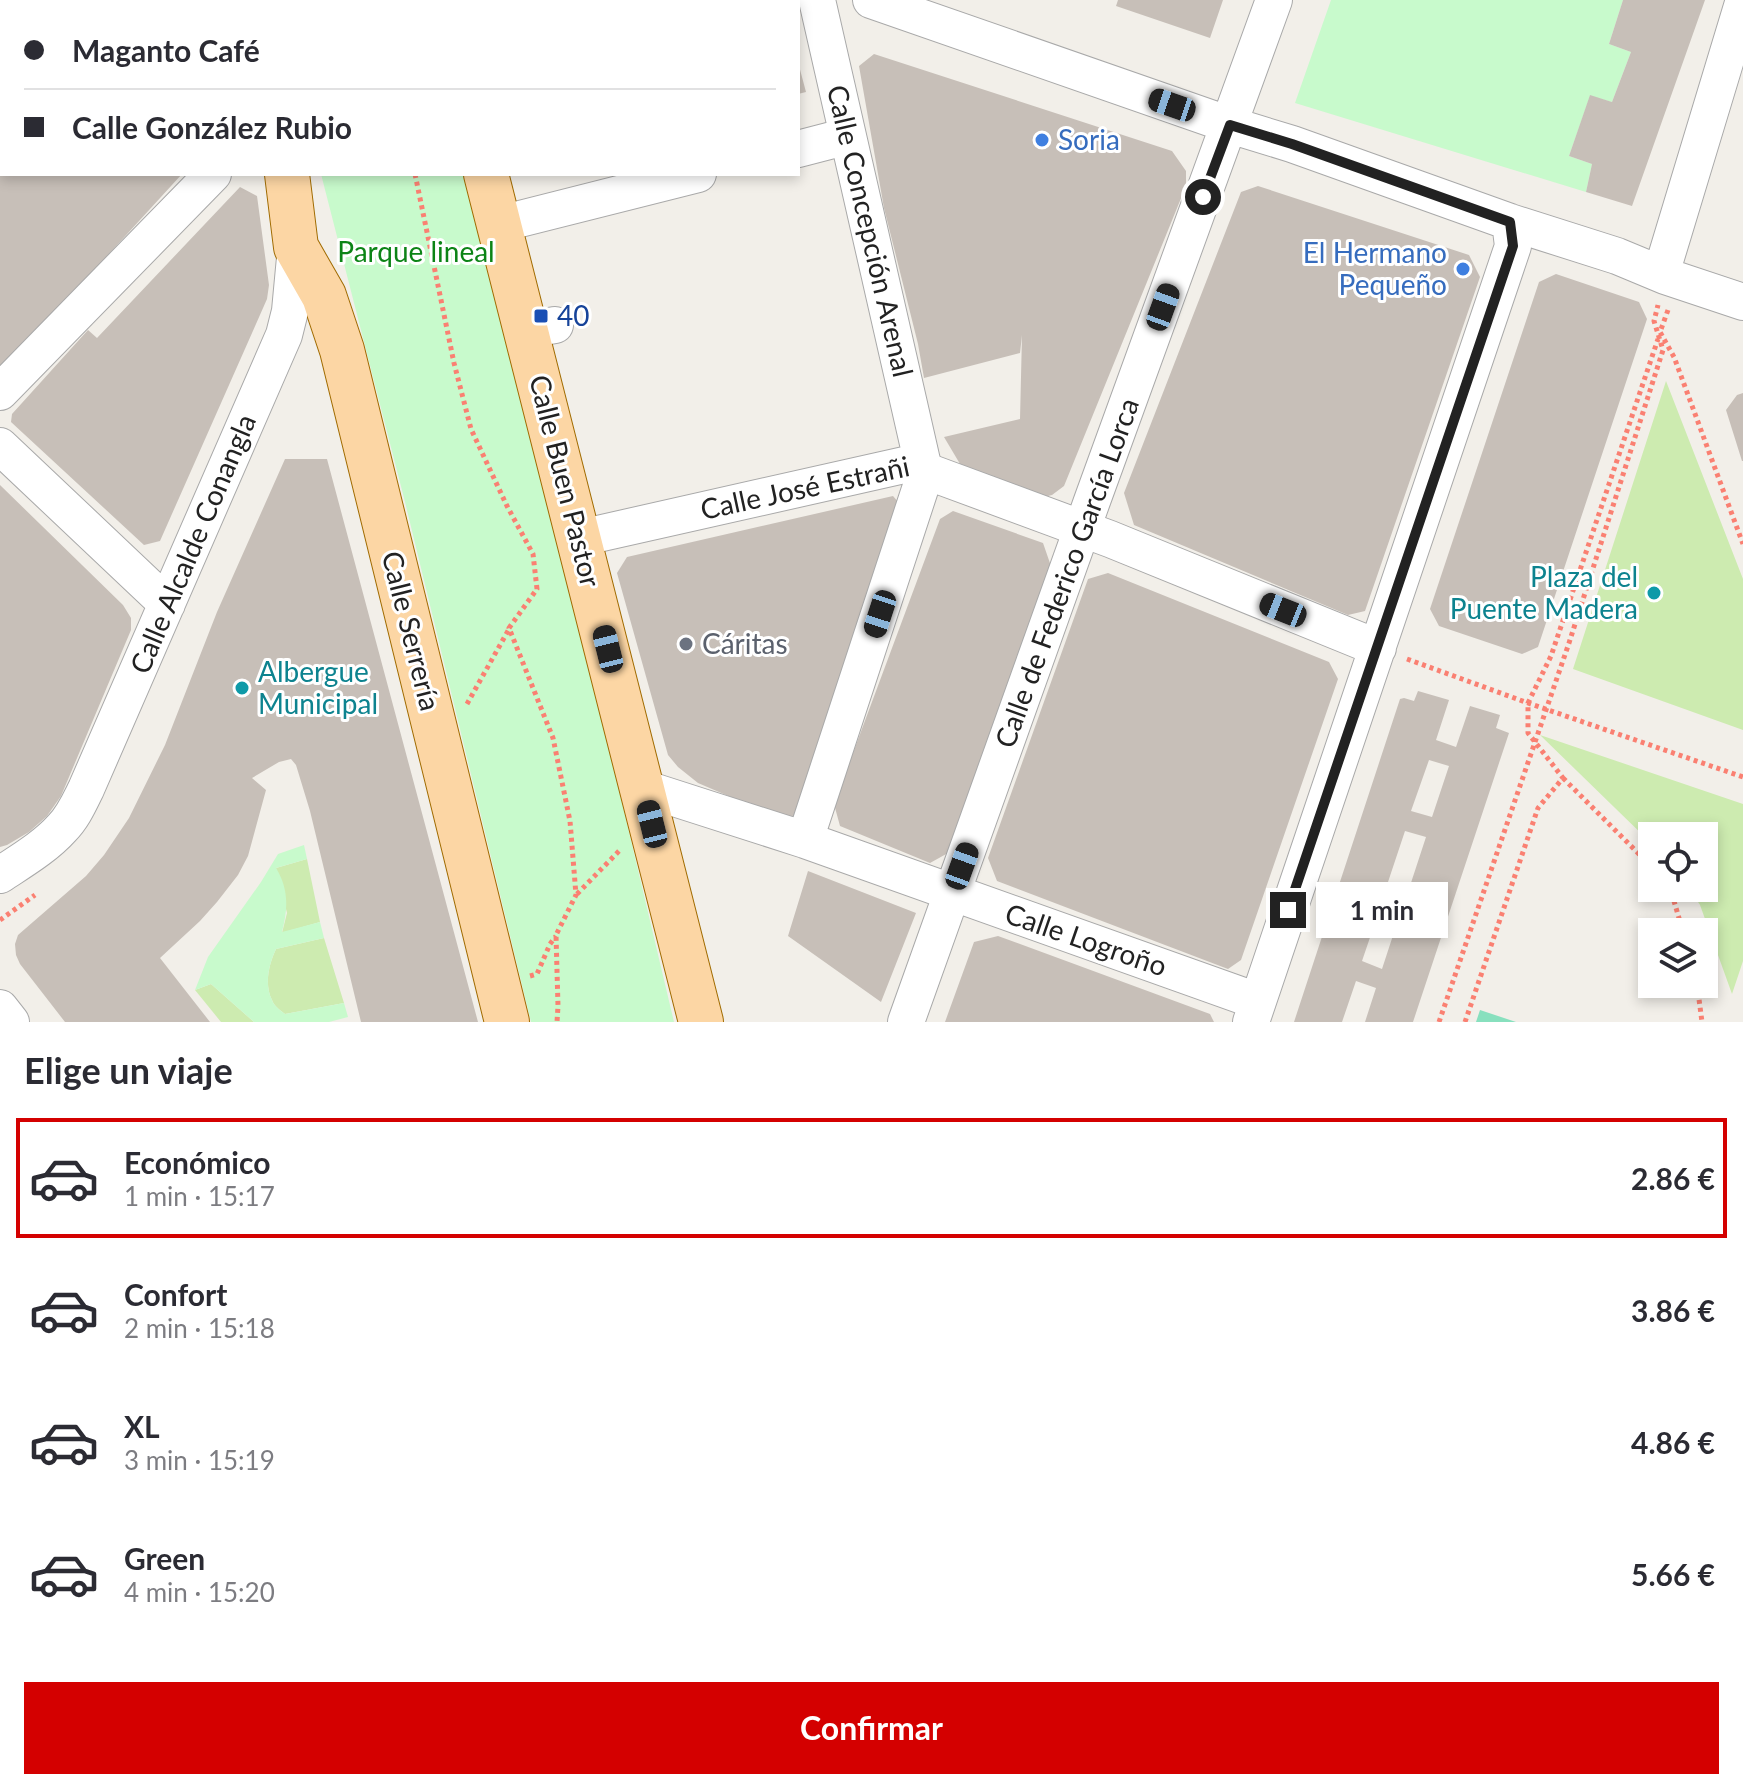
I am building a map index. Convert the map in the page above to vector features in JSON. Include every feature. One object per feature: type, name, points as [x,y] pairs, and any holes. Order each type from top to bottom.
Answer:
[{"type":"main road","name":"Calle Alcalde Conangla","points":[[287,176],[296,247]]},
{"type":"main road","name":"Calle Buen Pastor","points":[[487,176],[500,224],[540,328],[580,538],[701,1022]]},
{"type":"main road","name":"Calle Serrería","points":[[296,247],[324,296],[342,350],[507,1022]]},
{"type":"street","name":"Calle Concepción Arenal","points":[[817,0],[924,466]]},
{"type":"street","points":[[871,0],[1743,302]]},
{"type":"street","name":"Calle de Federico García Lorca","points":[[906,1022],[1274,0]]},
{"type":"street","points":[[1668,277],[1743,3]]},
{"type":"street","points":[[800,148],[848,136]]},
{"type":"street","points":[[0,392],[211,176]]},
{"type":"street","points":[[500,224],[690,176]]},
{"type":"street","points":[[1254,1011],[1390,660],[1513,246],[1510,222]]},
{"type":"street","name":"Calle Alcalde Conangla","points":[[0,875],[62,829],[74,812],[284,335],[292,297],[296,247]]},
{"type":"street","points":[[0,446],[167,604]]},
{"type":"street","points":[[805,840],[924,466]]},
{"type":"street","name":"Calle José Estrañi","points":[[580,538],[924,466],[1082,529],[1390,660]]},
{"type":"street","name":"Calle Logroño","points":[[647,806],[805,840],[952,893],[1254,1011]]},
{"type":"street","points":[[0,1008],[11,1022]]},
{"type":"path","points":[[415,176],[454,363],[471,429],[533,554],[537,589],[509,628],[465,709]]},
{"type":"path","points":[[1668,277],[1654,321],[1674,357],[1743,544]]},
{"type":"path","points":[[1638,853],[1563,778],[1528,733],[1528,703],[1551,656],[1660,334],[1668,277]]},
{"type":"path","points":[[1439,1022],[1546,709],[1663,350],[1660,334]]},
{"type":"path","points":[[509,628],[553,738],[570,821],[576,895]]},
{"type":"path","points":[[1390,660],[1406,659],[1743,777]]},
{"type":"path","points":[[1465,1022],[1538,808],[1563,778]]},
{"type":"path","points":[[522,977],[537,974],[576,895],[630,839],[647,806]]},
{"type":"path","points":[[556,935],[557,1022]]},
{"type":"path","points":[[1699,998],[1702,1022]]},
{"type":"green space","points":[[1331,0],[1623,0],[1609,44],[1631,52],[1612,102],[1590,96],[1569,156],[1592,164],[1586,192],[1295,103]]},
{"type":"green space","name":"Parque lineal","points":[[322,176],[471,176],[483,216],[674,1022],[531,1022],[405,502]]},
{"type":"green space","points":[[1666,381],[1743,579],[1743,730],[1573,669]]},
{"type":"green space","points":[[1540,735],[1743,804],[1743,961],[1732,994],[1718,955],[1718,918],[1705,918],[1698,902],[1718,902],[1718,822],[1638,822],[1638,830]]},
{"type":"green space","points":[[304,845],[307,859],[276,868],[286,899],[282,932],[320,922],[324,938],[276,949],[268,974],[268,987],[274,1004],[285,1014],[344,1003],[348,1017],[329,1022],[254,1022],[211,984],[195,990],[208,957],[278,854]]},
{"type":"green space","points":[[307,859],[320,922],[282,933],[287,913],[276,868]]},
{"type":"green space","points":[[324,938],[344,1003],[285,1014],[274,1004],[268,987],[276,949]]},
{"type":"green space","points":[[211,984],[254,1022],[221,1022],[195,990]]},
{"type":"green space","points":[[1480,1010],[1516,1022],[1476,1022]]},
{"type":"building","points":[[1118,0],[1223,0],[1210,38],[1116,6]]},
{"type":"building","points":[[1623,0],[1705,0],[1632,206],[1586,192],[1592,164],[1569,156],[1590,95],[1612,102],[1631,52],[1609,44]]},
{"type":"building","points":[[874,54],[1172,151],[1186,171],[1186,186],[1064,486],[1052,495],[1040,498],[963,469],[944,437],[1020,419],[1022,335],[1020,353],[924,378],[884,208],[859,66]]},
{"type":"building","points":[[800,70],[806,92],[800,94]]},
{"type":"building","points":[[0,176],[180,176],[0,373]]},
{"type":"building","points":[[1258,186],[1469,255],[1480,277],[1365,611],[1348,615],[1134,525],[1124,493],[1241,192]]},
{"type":"building","points":[[240,187],[257,196],[269,285],[267,299],[160,541],[144,545],[11,422],[12,414],[88,330],[97,338]]},
{"type":"building","points":[[1556,274],[1639,302],[1647,319],[1538,647],[1522,654],[1439,626],[1430,609],[1539,282]]},
{"type":"building","points":[[1743,393],[1742,461],[1726,410],[1737,395]]},
{"type":"building","points":[[285,459],[327,459],[478,1022],[361,1022],[310,811],[296,765],[291,759],[279,762],[252,778],[266,790],[248,856],[217,902],[160,958],[210,1022],[65,1022],[20,964],[15,944],[18,935],[86,876],[129,818],[165,745],[217,612]]},
{"type":"building","points":[[0,485],[123,605],[131,618],[131,630],[61,796],[47,816],[29,832],[0,847]]},
{"type":"building","points":[[893,496],[907,512],[797,819],[740,801],[698,783],[668,755],[617,573],[627,557]]},
{"type":"building","points":[[953,511],[1043,543],[1052,569],[948,853],[930,863],[840,826],[834,804],[940,519]]},
{"type":"building","points":[[1108,573],[1329,662],[1338,679],[1241,960],[1228,969],[997,881],[988,858],[1088,579]]},
{"type":"building","points":[[1418,691],[1449,700],[1436,740],[1456,747],[1470,706],[1500,715],[1496,728],[1509,733],[1413,1022],[1365,1022],[1376,988],[1356,981],[1342,1022],[1294,1022],[1400,699],[1414,701]],"holes":[[[1429,760],[1449,766],[1432,817],[1411,811]],[[1405,831],[1426,837],[1406,898],[1385,891]],[[1379,911],[1399,917],[1382,969],[1362,961]]]},
{"type":"building","points":[[808,871],[916,913],[881,1002],[788,936]]},
{"type":"building","points":[[998,936],[1210,1014],[1214,1022],[945,1022],[974,942]]},
{"type":"place","name":"Soria","points":[[1042,140]]},
{"type":"place","name":"El Hermano Pequeño","points":[[1463,269]]},
{"type":"place","name":"40","points":[[541,316]]},
{"type":"place","name":"Plaza del Puente Madera","points":[[1654,593]]},
{"type":"place","name":"Cáritas","points":[[686,644]]},
{"type":"place","name":"Albergue Municipal","points":[[242,688]]},
{"type":"route","points":[[1203,197],[1230,125],[1510,222],[1513,246],[1288,910]]}]
